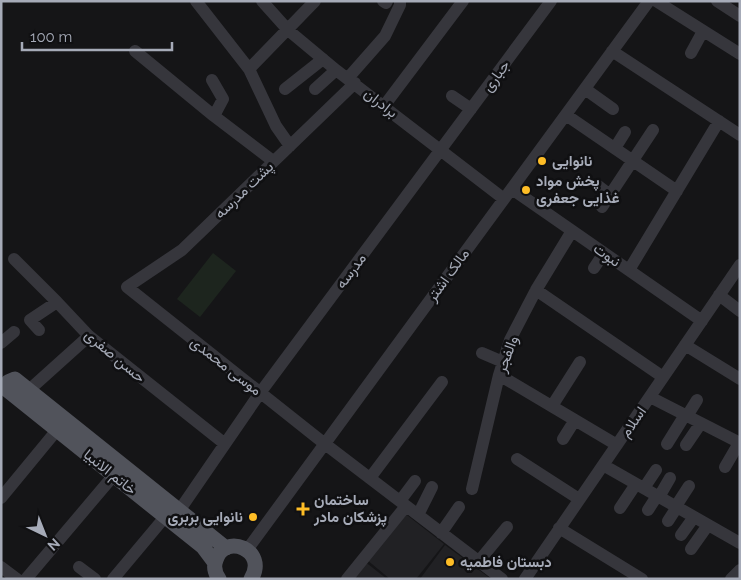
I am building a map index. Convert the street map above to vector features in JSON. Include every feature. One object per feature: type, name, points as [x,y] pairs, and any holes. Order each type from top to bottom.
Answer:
[{"type":"main road","name":"خاتم الانبیا","points":[[215,563],[203,547],[172,514],[29,390],[15,379],[4,386],[114,475],[172,514],[226,548]]},
{"type":"main road","points":[[219,579],[214,570],[221,551],[237,546],[248,550],[254,558],[256,576]]},
{"type":"street","points":[[196,1],[249,69],[276,126],[290,146]]},
{"type":"street","name":"برادران","points":[[262,1],[288,30],[336,70],[442,150],[508,194]]},
{"type":"street","points":[[249,69],[315,1]]},
{"type":"street","name":"پشت مدرسه","points":[[126,287],[182,250],[290,146],[351,81],[385,36],[400,6],[400,1]]},
{"type":"street","points":[[384,106],[463,1]]},
{"type":"street","name":"جباری","points":[[442,150],[550,1]]},
{"type":"street","name":"مالک اشتر","points":[[248,550],[649,1]]},
{"type":"street","points":[[656,1],[740,54]]},
{"type":"street","points":[[717,1],[737,9]]},
{"type":"street","points":[[690,53],[703,31]]},
{"type":"street","points":[[135,51],[273,162]]},
{"type":"street","points":[[612,51],[739,134]]},
{"type":"street","points":[[285,89],[323,59]]},
{"type":"street","points":[[315,89],[336,70]]},
{"type":"street","points":[[212,80],[224,99],[214,116]]},
{"type":"street","points":[[585,89],[612,109]]},
{"type":"street","points":[[452,96],[472,109]]},
{"type":"street","points":[[566,115],[677,190]]},
{"type":"street","points":[[629,270],[719,121]]},
{"type":"street","points":[[602,207],[653,130]]},
{"type":"street","points":[[615,148],[625,132]]},
{"type":"street","name":"مدرسه","points":[[113,579],[172,514],[225,444],[260,392],[442,150]]},
{"type":"street","points":[[597,185],[610,195]]},
{"type":"street","name":"نبوت","points":[[508,194],[572,231],[702,321]]},
{"type":"street","name":"والفجر","points":[[472,489],[499,374],[510,340],[536,290],[572,231]]},
{"type":"street","points":[[594,268],[604,253]]},
{"type":"street","name":"حسن صفری","points":[[14,259],[88,336],[225,444]]},
{"type":"street","name":"اسلام","points":[[525,579],[738,270]]},
{"type":"street","name":"موسی محمدی","points":[[126,287],[325,444],[502,579]]},
{"type":"street","points":[[536,290],[663,377]]},
{"type":"street","points":[[720,295],[740,311]]},
{"type":"street","points":[[39,330],[30,320],[57,302]]},
{"type":"street","points":[[1,344],[14,332]]},
{"type":"street","points":[[29,390],[88,336]]},
{"type":"street","points":[[685,345],[740,379]]},
{"type":"street","points":[[482,353],[503,362]]},
{"type":"street","points":[[552,406],[564,378],[580,362]]},
{"type":"street","points":[[499,374],[617,445]]},
{"type":"street","points":[[370,478],[442,382]]},
{"type":"street","points":[[650,397],[739,443],[725,467]]},
{"type":"street","points":[[667,444],[697,400]]},
{"type":"street","points":[[563,439],[575,420]]},
{"type":"street","points":[[686,445],[701,423]]},
{"type":"street","points":[[1,498],[57,430]]},
{"type":"street","points":[[517,459],[579,499]]},
{"type":"street","points":[[603,465],[740,542]]},
{"type":"street","points":[[620,508],[656,470]]},
{"type":"street","points":[[26,579],[114,475]]},
{"type":"street","points":[[648,510],[670,478]]},
{"type":"street","points":[[347,579],[403,503],[415,481]]},
{"type":"street","points":[[668,521],[689,486]]},
{"type":"street","points":[[418,515],[432,487]]},
{"type":"street","points":[[441,533],[459,508]]},
{"type":"street","points":[[681,535],[694,517]]},
{"type":"street","points":[[691,549],[708,525]]},
{"type":"street","points":[[479,561],[506,527]]},
{"type":"street","points":[[559,528],[639,578]]},
{"type":"street","points":[[1,567],[17,579]]},
{"type":"street","points":[[80,567],[95,579]]},
{"type":"street","points":[[731,579],[740,570]]},
{"type":"shaded area","points":[[213,253],[236,271],[200,317],[177,299]]},
{"type":"shaded area","points":[[403,512],[444,544],[416,579],[390,579],[366,559]]},
{"type":"shaded area","name":"دبستان فاطمیه","points":[[445,545],[491,579],[420,579]]},
{"type":"shaded area","points":[[364,561],[387,579],[351,579]]},
{"type":"place","name":"نانوایی","points":[[542,161]]},
{"type":"place","name":"پخش مواد غذایی جعفری","points":[[526,190]]},
{"type":"place","name":"ساختمان پزشکان مادر","points":[[303,509]]},
{"type":"place","name":"نانوایی بربری","points":[[253,517]]},
{"type":"place","name":"دبستان فاطمیه","points":[[450,562]]}]
